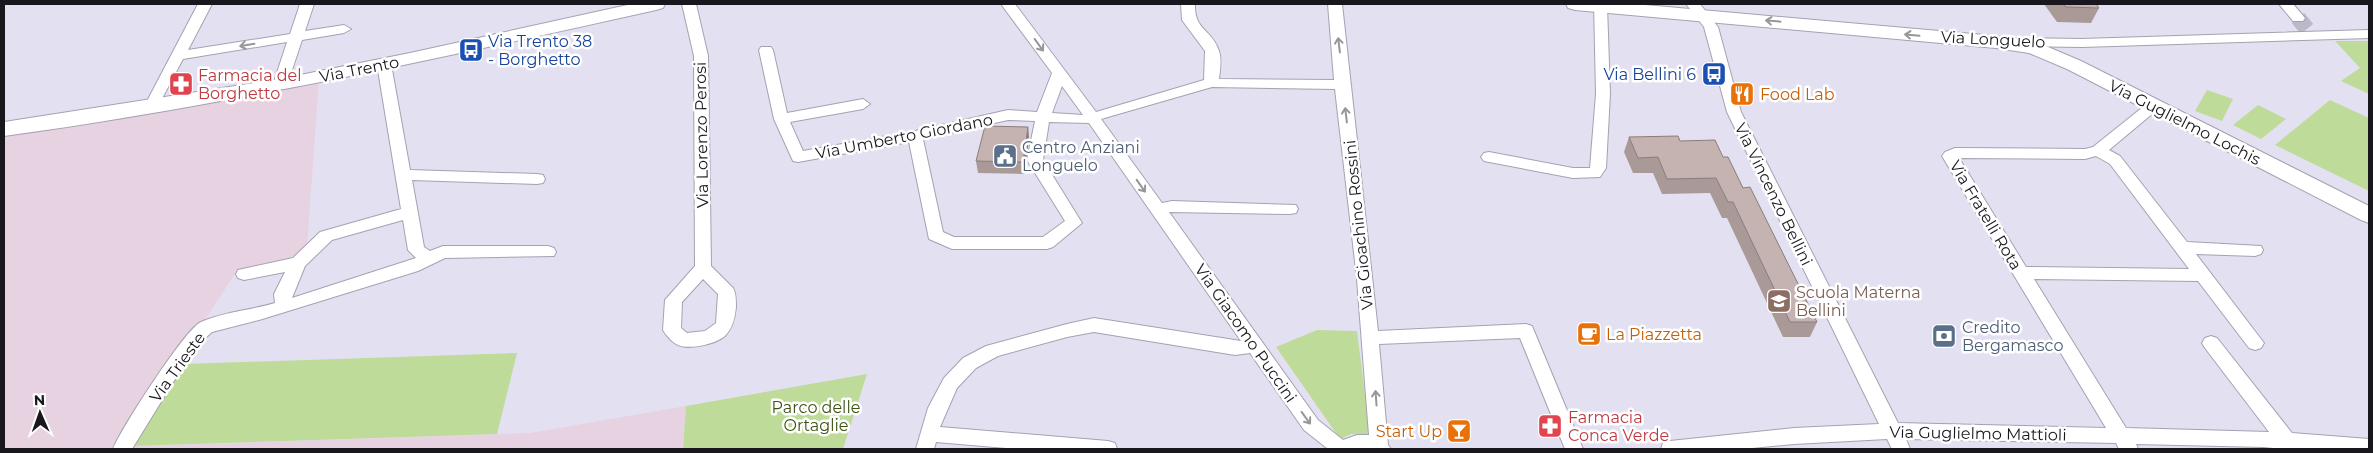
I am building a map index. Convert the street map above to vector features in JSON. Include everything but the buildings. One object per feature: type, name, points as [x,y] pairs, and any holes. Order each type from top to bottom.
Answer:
[{"type":"street","points":[[152,104],[204,4]]},
{"type":"street","points":[[280,84],[307,4]]},
{"type":"street","points":[[620,8],[656,4]]},
{"type":"street","name":"Via Lorenzo Perosi","points":[[688,4],[701,56],[703,268]]},
{"type":"street","name":"Via Giacomo Puccini","points":[[1009,4],[1311,425],[1342,449],[1349,444],[1359,442],[1380,448]]},
{"type":"street","points":[[1188,4],[1187,11],[1190,24],[1210,45],[1213,53],[1211,83]]},
{"type":"street","name":"Via Gioachino Rossini","points":[[1335,4],[1342,85],[1371,338],[1380,448]]},
{"type":"street","name":"Via Longuelo","points":[[1575,4],[1697,9],[1996,42],[2082,43],[2306,27],[2369,34]]},
{"type":"street","points":[[2286,4],[2306,27]]},
{"type":"street","points":[[1489,157],[1573,173],[1595,173],[1598,168],[1611,5]]},
{"type":"street","name":"Via Trento","points":[[4,129],[280,84],[384,64],[620,8]]},
{"type":"street","name":"Via Vincenzo Bellini","points":[[1697,9],[1711,27],[1734,112],[1901,449]]},
{"type":"street","points":[[178,56],[344,29]]},
{"type":"street","name":"Via Guglielmo Lochis","points":[[1996,42],[2034,48],[2074,65],[2369,215]]},
{"type":"street","points":[[2074,65],[2055,53],[2054,47],[2082,43]]},
{"type":"street","name":"Via Umberto Giordano","points":[[766,50],[781,119],[798,157],[915,136],[1008,116],[1083,120],[1211,83],[1342,85]]},
{"type":"street","points":[[384,64],[416,250],[428,258]]},
{"type":"street","points":[[915,136],[935,235],[952,243],[1047,243],[1074,223],[1035,160],[1043,117],[1059,74]]},
{"type":"street","points":[[781,119],[863,104]]},
{"type":"street","points":[[2153,106],[2098,151],[2115,160],[2255,343]]},
{"type":"street","name":"Via Fratelli Rota","points":[[2098,151],[2085,154],[1955,154],[1950,156],[2125,443]]},
{"type":"street","points":[[404,175],[537,179]]},
{"type":"street","points":[[1158,210],[1172,206],[1290,210]]},
{"type":"street","points":[[284,305],[283,294],[298,263],[326,236],[410,212]]},
{"type":"street","points":[[2182,248],[2255,250]]},
{"type":"street","name":"Via Trieste","points":[[122,449],[174,366],[200,332],[214,324],[259,314],[412,267],[443,252],[548,252]]},
{"type":"street","points":[[244,274],[298,263]]},
{"type":"street","points":[[2020,273],[2202,275]]},
{"type":"street","points":[[1108,449],[927,442],[936,407],[963,367],[983,354],[1075,328],[1094,325],[1234,348],[1254,346]]},
{"type":"street","points":[[1371,338],[1526,330],[1574,449]]},
{"type":"street","points":[[2210,343],[2290,445]]},
{"type":"street","name":"Via Guglielmo Mattioli","points":[[1670,449],[1785,437],[1892,431],[2125,443],[2369,447]]},
{"type":"shaded area","points":[[319,80],[307,247],[280,264],[236,272],[205,320],[195,327],[114,447],[530,433],[686,406],[683,449],[4,449],[4,130]]},
{"type":"green space","points":[[2335,41],[2369,41],[2369,94],[2341,81],[2360,68]]},
{"type":"green space","points":[[2207,90],[2233,99],[2222,121],[2195,111]]},
{"type":"green space","points":[[2330,100],[2369,118],[2369,191],[2275,145]]},
{"type":"green space","points":[[2258,105],[2286,119],[2261,139],[2233,125]]},
{"type":"green space","points":[[1317,330],[1357,331],[1370,435],[1351,434],[1340,439],[1276,347]]},
{"type":"green space","points":[[517,353],[497,434],[132,446],[184,364]]},
{"type":"green space","name":"Parco delle Ortaglie","points":[[867,374],[843,449],[683,449],[686,406]]},
{"type":"tunnel","points":[[2298,18],[2307,29]]},
{"type":"place","name":"Via Trento 38 - Borghetto","points":[[471,50]]},
{"type":"place","name":"Via Bellini 6","points":[[1714,74]]},
{"type":"place","name":"Farmacia del Borghetto","points":[[181,84]]},
{"type":"place","name":"Food Lab","points":[[1742,94]]},
{"type":"place","name":"Centro Anziani Longuelo","points":[[1005,156]]},
{"type":"place","name":"Scuola Materna Bellini","points":[[1779,301]]},
{"type":"place","name":"La Piazzetta","points":[[1589,334]]},
{"type":"place","name":"Credito Bergamasco","points":[[1944,336]]},
{"type":"place","name":"Farmacia Conca Verde","points":[[1550,426]]},
{"type":"place","name":"Start Up","points":[[1459,431]]}]
